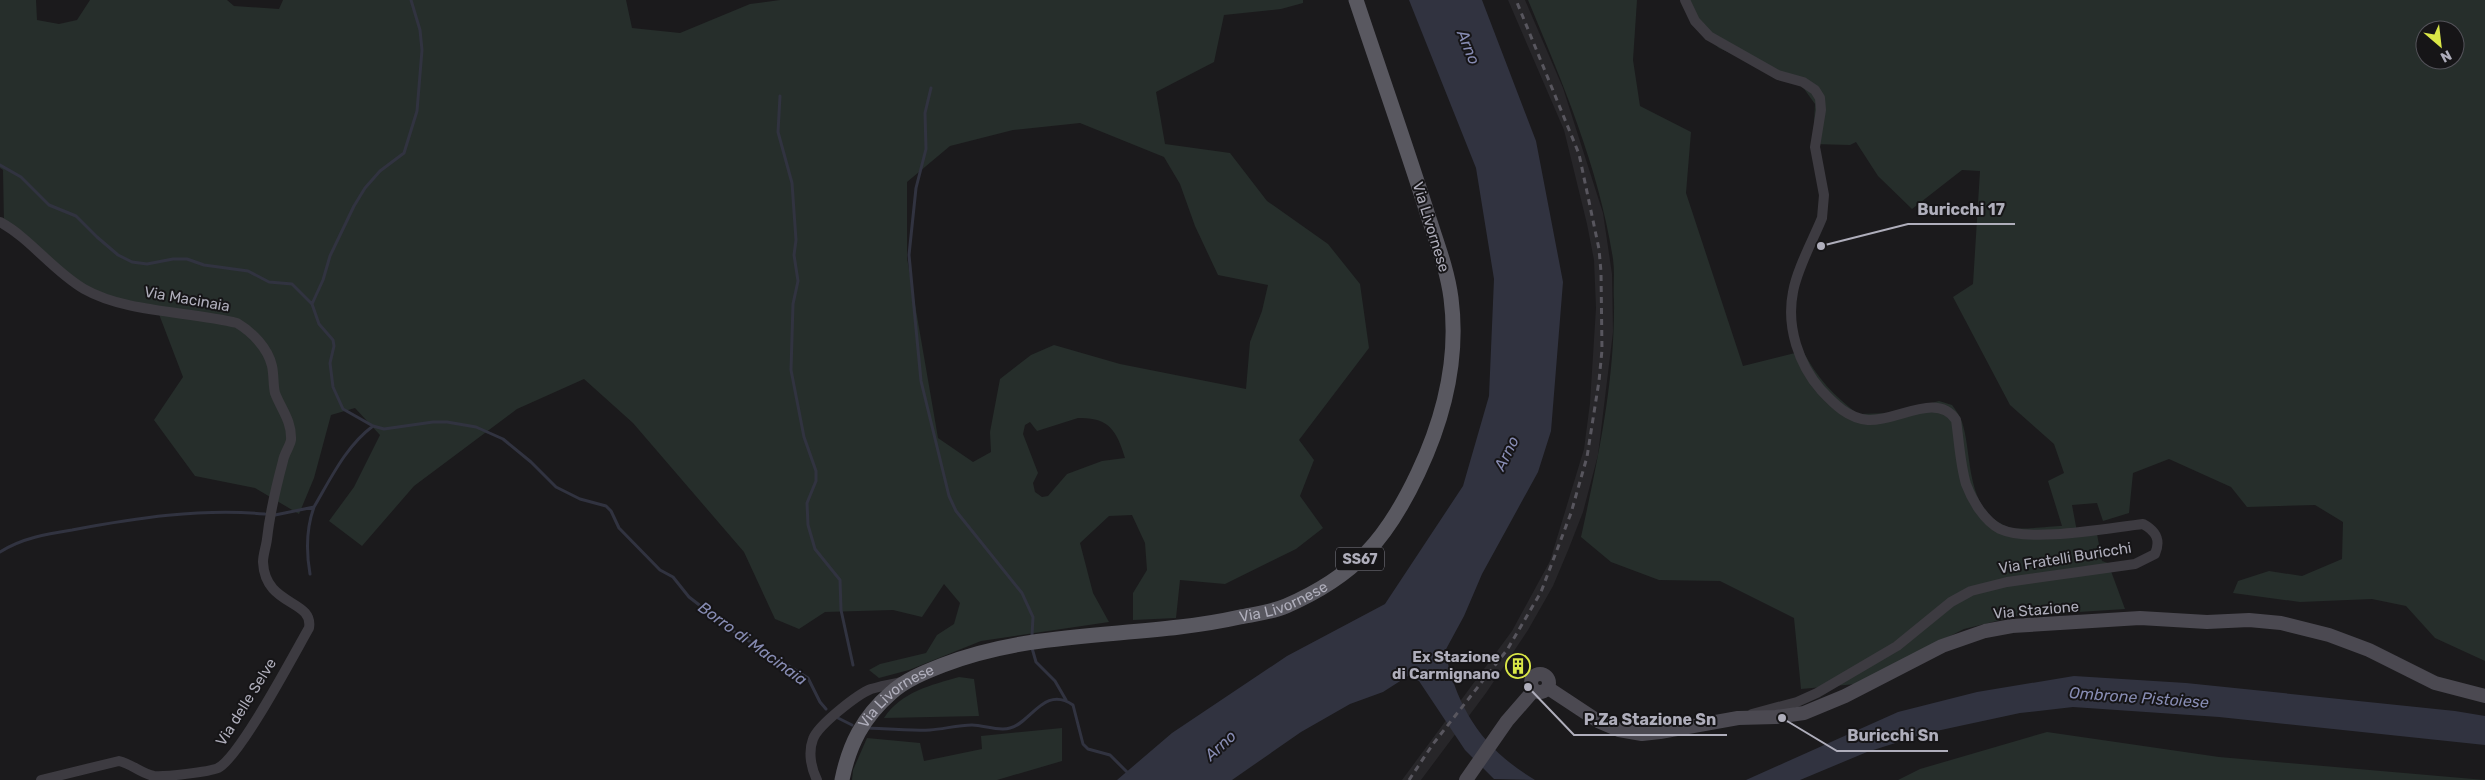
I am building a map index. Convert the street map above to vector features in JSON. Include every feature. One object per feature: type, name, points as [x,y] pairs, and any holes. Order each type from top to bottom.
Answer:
[{"type":"main road","name":"Via Livornese","points":[[842,780],[854,737],[870,712],[893,690],[921,673],[963,657],[995,649],[1118,632],[1190,626],[1283,607],[1315,592],[1348,570],[1379,542],[1402,507],[1439,423],[1451,376],[1454,335],[1451,297],[1431,226],[1356,0]]},
{"type":"street","name":"Via Fratelli Buricchi","points":[[1685,0],[1695,21],[1709,36],[1778,75],[1802,82],[1815,90],[1820,98],[1820,129],[1816,146],[1824,195],[1822,218],[1793,291],[1791,305],[1797,348],[1805,369],[1814,382],[1831,401],[1854,417],[1870,420],[1890,418],[1924,408],[1937,407],[1951,412],[1956,420],[1966,482],[1971,495],[1991,524],[2001,530],[2028,535],[2143,524],[2152,529],[2157,536],[2159,546],[2155,554],[2135,564],[2007,582],[1971,591],[1952,602],[1897,646],[1817,693],[1797,702],[1738,718]]},
{"type":"street","name":"Via Macinaia","points":[[0,222],[60,273],[97,295],[123,303],[237,324],[248,330],[261,344],[272,365],[275,393],[286,413],[291,440],[284,456],[270,511],[263,562],[270,586],[280,597],[307,612],[311,619]]},
{"type":"street","name":"Via Stazione","points":[[1466,780],[1507,721],[1534,690],[1542,692],[1548,688],[1598,721],[1620,730],[1635,732],[1660,732],[1738,718],[1804,714],[1845,696],[1942,646],[1984,632],[2012,626],[2140,618],[2207,622],[2250,620],[2281,623],[2329,635],[2369,650],[2435,683],[2485,696]]},
{"type":"street","name":"Via delle Selve","points":[[41,780],[120,761],[130,764],[151,776],[165,777],[217,769],[228,760],[250,730],[309,628],[311,619]]},
{"type":"street","points":[[817,780],[812,771],[813,737],[842,707],[870,690],[910,680]]},
{"type":"shaded area","points":[[0,0],[36,0],[37,20],[59,24],[77,20],[90,0],[227,0],[234,6],[279,9],[283,0],[626,0],[632,28],[680,33],[750,4],[780,0],[1303,0],[1303,3],[1281,9],[1224,15],[1214,62],[1156,92],[1165,144],[1230,153],[1267,201],[1328,244],[1360,284],[1369,348],[1299,440],[1314,460],[1300,496],[1323,528],[1296,549],[1225,584],[1180,580],[1176,618],[1133,620],[1133,593],[1147,570],[1145,543],[1132,515],[1109,516],[1080,543],[1093,593],[1109,622],[981,641],[909,670],[879,678],[869,670],[880,664],[926,653],[937,635],[954,624],[960,603],[944,584],[922,617],[893,610],[825,612],[799,629],[775,619],[744,552],[633,423],[584,379],[517,409],[414,486],[362,546],[329,521],[354,487],[380,435],[355,408],[331,415],[314,478],[299,514],[255,488],[195,476],[154,420],[183,377],[157,309],[97,295],[4,224],[3,170],[0,168]],"holes":[[[1080,123],[1164,157],[1180,184],[1195,226],[1218,275],[1268,285],[1262,311],[1250,342],[1246,389],[1120,364],[1054,345],[1031,355],[1000,379],[990,432],[991,452],[973,462],[938,438],[907,258],[907,182],[950,146],[1013,130]],[[1078,418],[1097,420],[1110,428],[1119,440],[1125,458],[1102,461],[1067,474],[1048,496],[1042,497],[1035,492],[1033,483],[1038,473],[1023,434],[1025,425],[1030,422],[1037,431]]]},
{"type":"shaded area","points":[[1508,0],[1525,0],[1563,88],[1603,213],[1612,274],[1613,332],[1598,455],[1583,512],[1569,548],[1553,586],[1528,630],[1486,693],[1421,780],[1402,780],[1512,631],[1550,561],[1584,449],[1590,403],[1596,308],[1594,260],[1564,130]]},
{"type":"shaded area","points":[[1528,0],[1637,0],[1633,60],[1640,106],[1691,132],[1686,193],[1743,366],[1803,351],[1814,370],[1827,386],[1858,414],[1892,413],[1939,401],[1952,405],[1962,422],[1977,495],[1984,508],[1994,519],[2013,528],[2062,526],[2048,481],[2064,473],[2054,444],[2010,405],[1953,297],[1973,284],[1980,171],[1962,170],[1912,209],[1878,176],[1856,142],[1850,145],[1813,144],[1815,104],[1802,86],[1719,48],[1692,25],[1681,0],[2485,0],[2485,661],[2435,638],[2406,606],[2372,599],[2300,602],[2233,593],[2238,581],[2269,571],[2302,576],[2342,559],[2343,522],[2315,505],[2247,507],[2231,487],[2169,459],[2133,473],[2129,513],[2103,521],[2097,503],[2072,505],[2078,537],[2097,534],[2102,561],[2108,563],[2125,609],[2017,616],[1964,629],[1856,684],[1801,689],[1794,618],[1720,581],[1659,580],[1611,562],[1581,537],[1599,449],[1612,361],[1614,264],[1599,192],[1567,95]]},
{"type":"shaded area","points":[[959,677],[974,679],[979,716],[884,718],[899,702],[917,691]]},
{"type":"shaded area","points":[[1062,728],[1062,761],[997,780],[852,780],[853,770],[867,738],[920,743],[924,761],[982,749],[981,736]]},
{"type":"shaded area","points":[[2047,732],[2219,757],[2485,780],[1898,780],[1920,769]]},
{"type":"water","name":"Arno","points":[[1409,0],[1482,0],[1536,141],[1563,282],[1551,431],[1538,472],[1482,574],[1464,616],[1445,651],[1457,691],[1475,726],[1501,755],[1535,780],[1494,779],[1465,750],[1419,681],[1408,676],[1383,692],[1350,704],[1301,732],[1232,780],[1117,780],[1172,733],[1287,656],[1385,604],[1463,486],[1489,396],[1494,279],[1476,168]]},
{"type":"water","name":"Ombrone Pistoiese","points":[[2074,676],[2186,683],[2455,711],[2485,716],[2485,745],[2219,717],[2073,707],[2020,713],[1927,733],[1867,752],[1800,780],[1746,780],[1898,712],[1977,692]]},
{"type":"waterway","points":[[312,304],[323,280],[330,256],[354,206],[365,188],[380,171],[404,153],[417,111],[422,50],[420,30],[411,0]]},
{"type":"waterway","points":[[931,88],[925,113],[926,149],[916,188],[909,255],[921,381],[949,496],[956,511],[1022,593],[1033,617],[1032,635]]},
{"type":"waterway","points":[[780,96],[778,132],[792,183],[796,240],[794,255],[798,281],[793,304],[791,370],[804,437],[816,471],[816,481],[807,503],[808,525],[815,549],[840,580],[841,610],[853,665]]},
{"type":"waterway","name":"Borro di Macinaia","points":[[0,165],[21,177],[49,205],[76,216],[118,255],[132,262],[147,264],[173,259],[187,259],[204,265],[248,271],[269,282],[292,284],[312,304],[319,324],[333,340],[334,346],[330,363],[333,387],[343,409],[373,426],[384,429],[433,422],[447,422],[476,427],[503,439],[531,462],[556,487],[580,499],[606,506],[611,511],[619,528],[660,570],[673,577],[689,597],[733,631],[808,678],[820,702],[826,709]]},
{"type":"waterway","points":[[275,515],[314,507],[347,453],[363,434],[373,426]]},
{"type":"waterway","points":[[310,574],[308,540],[309,524],[314,507]]},
{"type":"waterway","points":[[0,552],[17,543],[44,535],[144,518],[217,512],[265,514]]},
{"type":"waterway","points":[[1032,648],[1036,662],[1055,681],[1066,700]]},
{"type":"waterway","name":"Borro di Macinaia","points":[[869,728],[922,730],[972,725],[1006,729],[1018,725],[1046,702],[1054,699],[1063,700],[1073,705],[1083,744],[1088,749],[1110,755],[1128,773]]},
{"type":"waterway","name":"Borro di Macinaia","points":[[836,717],[852,725]]},
{"type":"railway","points":[[1409,780],[1433,744],[1507,650],[1541,592],[1571,513],[1587,457],[1599,381],[1602,350],[1599,249],[1579,154],[1516,0]]},
{"type":"place","name":"Buricchi 17","points":[[1821,246]]},
{"type":"place","name":"Ex Stazione di Carmignano","points":[[1518,666]]},
{"type":"place","name":"P.Za Stazione Sn","points":[[1528,687]]},
{"type":"place","name":"Buricchi Sn","points":[[1782,718]]}]
